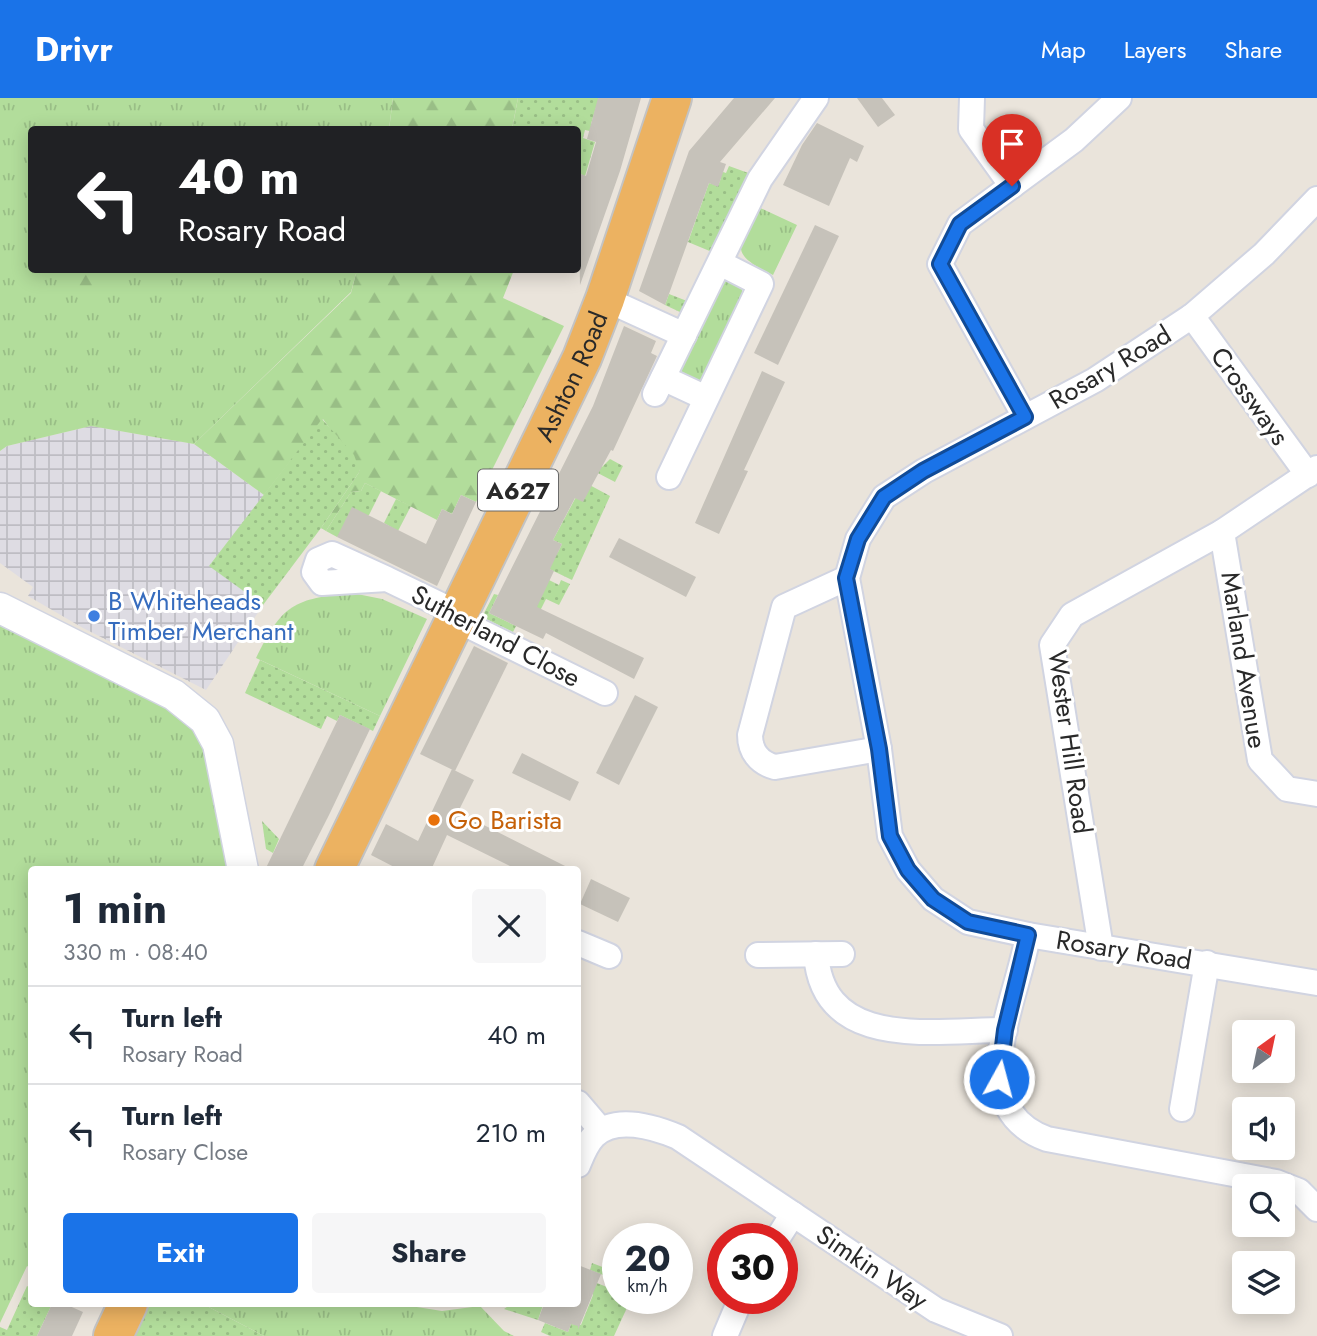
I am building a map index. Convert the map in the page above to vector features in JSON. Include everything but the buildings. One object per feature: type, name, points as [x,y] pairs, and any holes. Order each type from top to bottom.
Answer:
[{"type":"highway","name":"Ashton Road","points":[[336,866],[582,358],[605,299],[672,98]]},
{"type":"highway","points":[[113,1336],[127,1307]]},
{"type":"street","points":[[706,398],[659,386],[760,179],[816,98]]},
{"type":"street","points":[[972,98],[971,129],[1012,186]]},
{"type":"street","points":[[1025,417],[940,264],[960,224],[1074,140],[1119,98]]},
{"type":"street","name":"Rosary Road","points":[[1317,199],[1264,254],[1192,316],[1095,380],[923,471],[884,497],[858,539],[846,578],[879,749],[890,836],[908,870],[933,899],[968,922],[1101,948],[1207,963],[1317,983]]},
{"type":"street","points":[[669,477],[761,284],[720,263]]},
{"type":"street","points":[[605,299],[684,335]]},
{"type":"street","name":"Crossways","points":[[1192,316],[1313,471]]},
{"type":"street","name":"Wester Hill Road","points":[[1101,948],[1052,645],[1072,615],[1222,532],[1313,471]]},
{"type":"street","name":"Marland Avenue","points":[[1222,532],[1260,760],[1287,789],[1317,794]]},
{"type":"street","points":[[846,578],[784,607],[750,735],[750,746],[762,762],[775,767],[879,749]]},
{"type":"street","name":"Sutherland Close","points":[[387,579],[441,605],[456,619],[605,692]]},
{"type":"street","points":[[0,608],[174,695],[205,720],[218,744],[242,866]]},
{"type":"street","points":[[1028,935],[1005,1030],[999,1079],[1006,1108],[1031,1133],[1047,1139],[1276,1182],[1299,1191],[1317,1209]]},
{"type":"street","points":[[581,944],[609,956]]},
{"type":"street","points":[[816,954],[818,975],[828,995],[854,1020],[870,1027],[891,1031],[1005,1030]]},
{"type":"street","points":[[758,955],[842,954]]},
{"type":"street","points":[[1182,1109],[1207,963]]},
{"type":"street","points":[[581,1107],[601,1130],[592,1138],[581,1159]]},
{"type":"street","name":"Simkin Way","points":[[601,1130],[618,1125],[662,1130],[678,1137],[936,1310],[955,1329],[1000,1336]]},
{"type":"street","points":[[787,1223],[793,1214]]},
{"type":"shaded area","points":[[91,426],[194,444],[264,495],[210,565],[263,605],[206,690],[83,628],[28,596],[33,587],[0,563],[0,451],[7,446]]},
{"type":"green space","points":[[0,98],[393,98],[389,126],[28,126],[28,273],[356,273],[351,292],[194,444],[91,426],[7,446],[0,451]]},
{"type":"green space","points":[[393,98],[518,98],[513,126],[390,126]]},
{"type":"green space","points":[[518,98],[599,98],[591,124],[599,133],[585,130],[583,138],[595,142],[585,176],[581,174],[581,126],[513,126]]},
{"type":"green space","points":[[729,166],[751,174],[712,252],[688,242],[709,183],[718,186],[721,178],[714,169],[726,173]]},
{"type":"green space","points":[[756,206],[797,225],[773,275],[749,261],[741,248]]},
{"type":"green space","points":[[57,273],[118,273],[84,305]]},
{"type":"green space","points":[[356,273],[513,273],[503,298],[564,326],[476,502],[461,495],[452,514],[442,509],[437,520],[365,483],[361,491],[351,492],[326,531],[321,528],[360,471],[323,419],[264,495],[194,444],[351,293]]},
{"type":"green space","points":[[727,280],[742,288],[742,302],[706,379],[697,382],[682,374],[680,361],[716,288]]},
{"type":"green space","points":[[691,290],[693,291],[682,313],[665,305],[669,294],[687,301]]},
{"type":"green space","points":[[322,419],[354,455],[360,471],[263,605],[209,566]]},
{"type":"green space","points":[[610,459],[623,466],[615,482],[590,469],[593,463],[602,467]]},
{"type":"green space","points":[[584,482],[610,496],[572,580],[541,565],[558,552],[562,544],[553,540]]},
{"type":"green space","points":[[365,483],[381,491],[369,515],[337,537],[326,531],[351,492],[361,491]]},
{"type":"green space","points":[[396,499],[411,506],[398,531],[384,523]]},
{"type":"green space","points":[[537,574],[559,585],[561,580],[570,584],[559,605],[546,599],[538,615],[521,607]]},
{"type":"green space","points":[[352,593],[382,599],[427,619],[380,716],[256,658],[274,626],[292,608],[316,598]]},
{"type":"green space","points":[[494,594],[498,595],[489,613],[516,626],[513,632],[482,617]]},
{"type":"green space","points":[[0,622],[135,686],[182,716],[196,730],[203,742],[214,777],[230,866],[28,866],[28,1266],[0,1323]]},
{"type":"green space","points":[[260,660],[380,716],[373,731],[340,715],[337,721],[327,716],[321,729],[245,693]]},
{"type":"green space","points":[[262,821],[279,839],[273,853],[266,849]]},
{"type":"green space","points":[[592,1263],[602,1267],[602,1275],[590,1270]]},
{"type":"green space","points":[[589,1280],[602,1285],[602,1314],[624,1314],[614,1336],[550,1336],[541,1332],[545,1323],[568,1332],[571,1324],[581,1325],[593,1295]]},
{"type":"green space","points":[[27,1286],[28,1307],[51,1307],[37,1336],[0,1336],[0,1327],[7,1330]]},
{"type":"green space","points":[[149,1307],[209,1307],[264,1336],[135,1336]]},
{"type":"green space","points":[[209,1307],[417,1307],[442,1311],[481,1307],[504,1331],[514,1336],[264,1336]]},
{"type":"green space","points":[[507,1307],[542,1307],[538,1320],[504,1309]]},
{"type":"place","name":"B Whiteheads Timber Merchant","points":[[94,616]]},
{"type":"place","name":"Go Barista","points":[[434,820]]},
{"type":"route","points":[[999,1079],[1005,1030],[1028,935],[968,922],[933,899],[908,870],[890,836],[879,749],[846,578],[858,539],[884,497],[923,471],[1025,417],[940,264],[960,224],[1012,186]]}]
